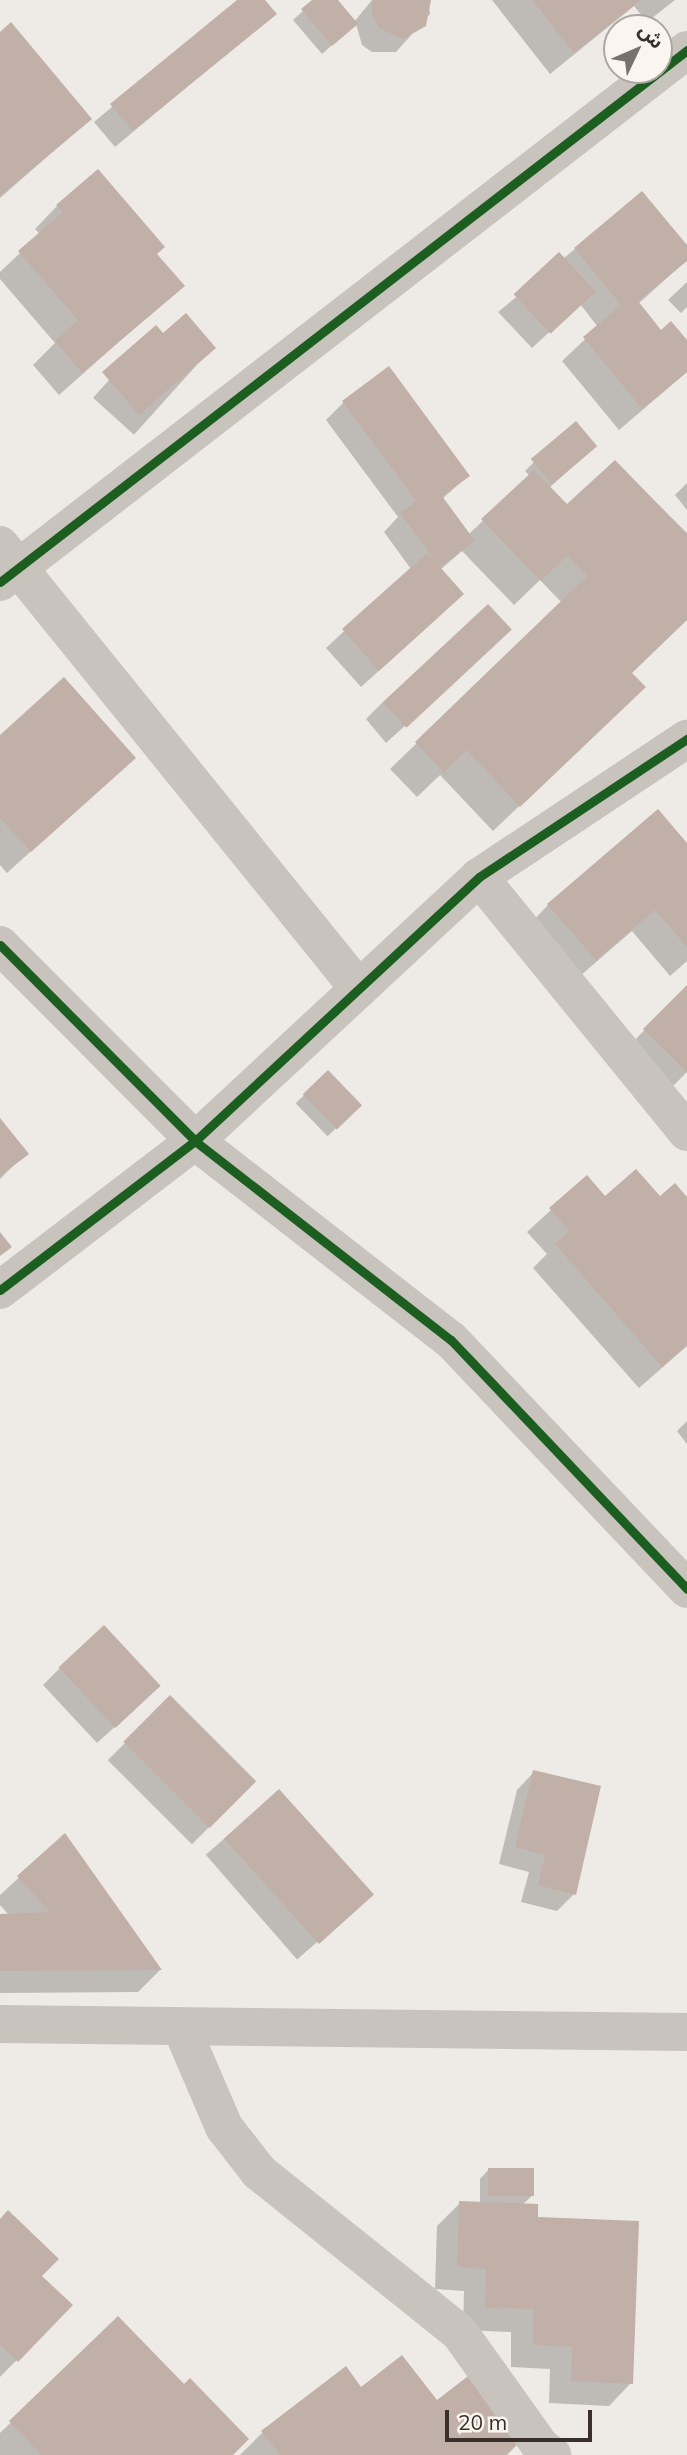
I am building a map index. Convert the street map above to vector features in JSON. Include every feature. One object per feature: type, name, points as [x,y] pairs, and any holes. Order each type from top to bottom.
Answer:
[{"type":"street","points":[[359,989],[6,565],[687,50]]},
{"type":"street","points":[[0,1290],[195,1141],[479,877],[687,739]]},
{"type":"street","points":[[479,877],[687,1132]]},
{"type":"street","points":[[0,945],[195,1141],[451,1340],[687,1589]]},
{"type":"street","points":[[0,2024],[182,2029],[687,2032]]},
{"type":"street","points":[[182,2029],[224,2127],[259,2172],[459,2332],[541,2447],[552,2455]]},
{"type":"building","points":[[237,0],[265,0],[277,14],[133,131],[110,104]]},
{"type":"building","points":[[312,0],[338,0],[358,24],[332,46],[301,9]]},
{"type":"building","points":[[372,0],[431,0],[426,26],[403,39],[379,28],[372,15]]},
{"type":"building","points":[[532,0],[641,0],[623,14],[603,14],[603,30],[574,53]]},
{"type":"building","points":[[11,22],[92,119],[0,196],[0,32]]},
{"type":"building","points":[[98,169],[165,247],[157,254],[185,286],[82,373],[55,341],[78,320],[18,251],[63,212],[56,205]]},
{"type":"building","points":[[642,191],[687,245],[687,261],[638,301],[661,330],[671,321],[687,340],[687,372],[642,409],[583,337],[621,305],[574,248]]},
{"type":"building","points":[[559,252],[596,291],[550,334],[514,294]]},
{"type":"building","points":[[186,313],[216,348],[139,415],[102,372],[156,325],[163,333]]},
{"type":"building","points":[[389,366],[470,476],[442,496],[475,541],[440,567],[464,594],[379,671],[342,629],[427,553],[437,563],[400,513],[416,501],[342,401]]},
{"type":"building","points":[[576,421],[597,446],[552,484],[531,459]]},
{"type":"building","points":[[615,460],[687,534],[687,620],[632,673],[646,687],[520,807],[467,750],[444,772],[415,742],[587,576],[567,556],[541,581],[481,519],[534,470],[567,504]]},
{"type":"building","points":[[488,604],[512,630],[407,728],[383,702]]},
{"type":"building","points":[[64,677],[136,758],[31,852],[0,818],[0,735]]},
{"type":"building","points":[[658,809],[687,843],[687,947],[655,910],[596,960],[547,904]]},
{"type":"building","points":[[687,985],[687,1072],[643,1029]]},
{"type":"building","points":[[328,1070],[362,1105],[337,1130],[303,1094]]},
{"type":"building","points":[[0,1118],[29,1154],[0,1176]]},
{"type":"building","points":[[636,1169],[660,1196],[675,1183],[687,1197],[687,1345],[662,1367],[555,1244],[569,1231],[549,1208],[587,1175],[605,1196]]},
{"type":"building","points":[[0,1232],[12,1247],[0,1256]]},
{"type":"building","points":[[104,1625],[161,1686],[115,1728],[59,1667]]},
{"type":"building","points":[[170,1695],[256,1781],[210,1828],[123,1742]]},
{"type":"building","points":[[533,1770],[601,1786],[576,1895],[538,1885],[545,1855],[515,1847]]},
{"type":"building","points":[[279,1789],[374,1895],[319,1944],[224,1839]]},
{"type":"building","points":[[65,1833],[162,1970],[0,1971],[0,1914],[50,1912],[17,1876]]},
{"type":"building","points":[[488,2168],[534,2168],[534,2196],[488,2196]]},
{"type":"building","points":[[459,2201],[538,2204],[538,2217],[639,2221],[633,2384],[571,2381],[572,2347],[533,2345],[533,2309],[485,2308],[486,2269],[457,2267]]},
{"type":"building","points":[[8,2210],[59,2259],[42,2276],[73,2305],[18,2362],[0,2345],[0,2219]]},
{"type":"building","points":[[118,2316],[184,2384],[190,2378],[249,2439],[233,2455],[41,2455],[9,2421]]},
{"type":"building","points":[[402,2355],[437,2400],[476,2370],[528,2436],[504,2455],[280,2455],[261,2431],[346,2366],[361,2387]]},
{"type":"cycle path","points":[[0,582],[687,50]]},
{"type":"cycle path","points":[[0,1290],[195,1141],[479,877],[687,739]]},
{"type":"cycle path","points":[[0,945],[195,1141],[451,1340],[687,1589]]}]
